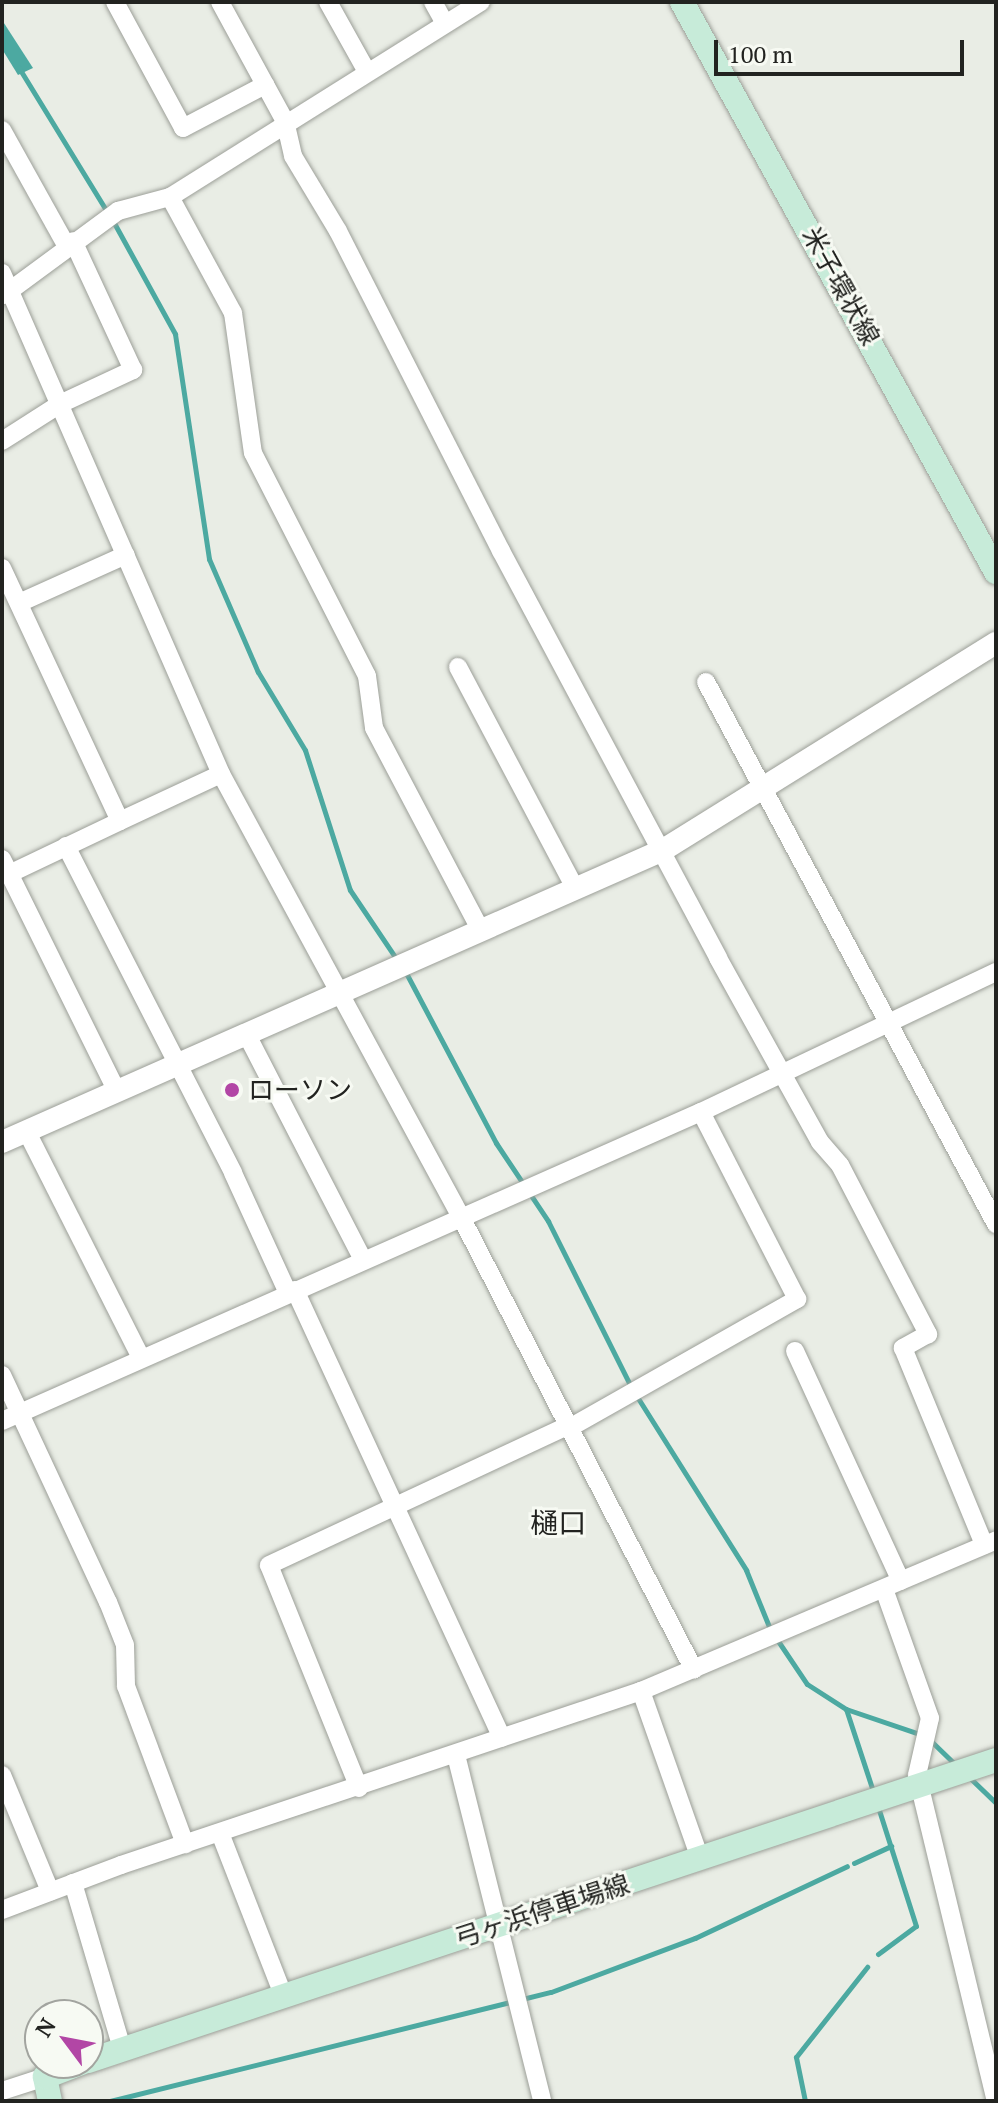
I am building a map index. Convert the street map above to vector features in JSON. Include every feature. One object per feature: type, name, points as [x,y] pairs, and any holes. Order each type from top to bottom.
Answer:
[{"type":"main road","name":"米子環状線","points":[[682,2],[996,572]]},
{"type":"main road","name":"弓ヶ浜停車場線","points":[[104,2055],[996,1760]]},
{"type":"main road","points":[[45,2079],[50,2101]]},
{"type":"street","points":[[115,2],[183,128],[265,85]]},
{"type":"street","points":[[2,1910],[185,1844],[641,1691],[990,1543],[903,1348],[928,1334],[663,850],[293,156],[285,121],[220,2]]},
{"type":"street","points":[[328,2],[366,70]]},
{"type":"street","points":[[433,2],[444,22]]},
{"type":"street","points":[[7,294],[69,243],[118,211],[170,197],[366,70],[481,2]]},
{"type":"street","points":[[2,130],[69,243],[133,370],[60,404],[2,441]]},
{"type":"street","points":[[170,197],[233,313],[253,453],[367,676],[374,728],[481,931]]},
{"type":"street","points":[[2,273],[7,294],[60,404],[221,774],[461,1217],[694,1670]]},
{"type":"street","points":[[19,603],[126,555]]},
{"type":"street","points":[[2,568],[120,821]]},
{"type":"street","points":[[2,1142],[663,850],[996,643]]},
{"type":"street","points":[[458,667],[575,888]]},
{"type":"street","points":[[706,682],[992,1199],[996,1224]]},
{"type":"street","points":[[117,1092],[6,867],[66,846],[221,774]]},
{"type":"street","points":[[66,846],[397,1505],[502,1737]]},
{"type":"street","points":[[2,1421],[140,1356],[701,1112],[996,972]]},
{"type":"street","points":[[247,1035],[363,1260]]},
{"type":"street","points":[[359,1788],[269,1565],[570,1426],[797,1299],[701,1112]]},
{"type":"street","points":[[27,1132],[140,1356]]},
{"type":"street","points":[[795,1351],[893,1585],[930,1718],[921,1747],[919,1785],[996,2101]]},
{"type":"street","points":[[2,1375],[125,1645],[126,1686],[185,1844]]},
{"type":"street","points":[[641,1691],[700,1859]]},
{"type":"street","points":[[456,1755],[542,2101]]},
{"type":"street","points":[[2,1775],[50,1891]]},
{"type":"street","points":[[220,1833],[283,1995]]},
{"type":"street","points":[[73,1883],[122,2048]]},
{"type":"street","points":[[2,2091],[39,2079]]},
{"type":"water","points":[[2,20],[33,68],[18,75],[2,49]]},
{"type":"waterway","points":[[19,68],[108,213]]},
{"type":"waterway","points":[[113,221],[175,334],[209,559],[258,672],[305,750],[350,890],[397,960]]},
{"type":"waterway","points":[[405,971],[496,1143],[548,1221],[631,1387]]},
{"type":"waterway","points":[[636,1395],[746,1570],[770,1629],[807,1684],[846,1709],[920,1734]]},
{"type":"waterway","points":[[846,1709],[873,1791]]},
{"type":"waterway","points":[[931,1741],[955,1764]]},
{"type":"waterway","points":[[970,1778],[996,1803]]},
{"type":"waterway","points":[[878,1954],[916,1926],[879,1810]]},
{"type":"waterway","points":[[854,1863],[891,1846]]},
{"type":"waterway","points":[[110,2101],[551,1992],[695,1938],[847,1866]]},
{"type":"waterway","points":[[805,2101],[796,2057],[867,1967]]},
{"type":"place","name":"ローソン","points":[[232,1090]]},
{"type":"district","name":"樋口","points":[[558,1523]]}]
